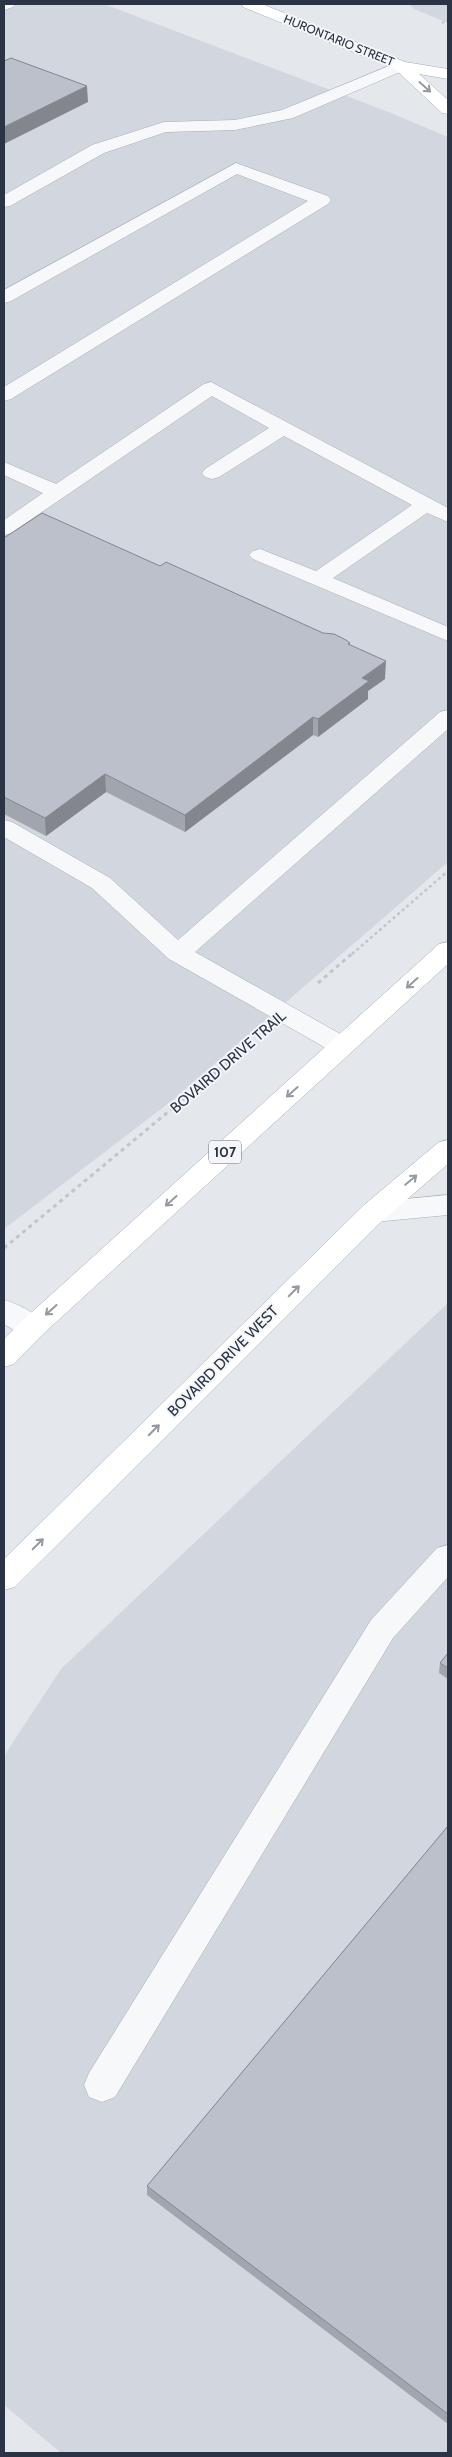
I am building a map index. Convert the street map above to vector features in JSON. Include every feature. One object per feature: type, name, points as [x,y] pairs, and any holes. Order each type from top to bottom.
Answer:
[{"type":"main road","name":"HURONTARIO STREET","points":[[249,4],[401,66],[448,74]]},
{"type":"main road","name":"HURONTARIO STREET","points":[[401,66],[448,109]]},
{"type":"main road","name":"107","points":[[4,1356],[32,1328],[448,950]]},
{"type":"main road","name":"BOVAIRD DRIVE WEST","points":[[4,1578],[374,1212],[448,1149]]},
{"type":"lane","points":[[4,202],[98,149],[164,128],[235,125],[287,114],[401,66]]},
{"type":"lane","points":[[4,297],[236,168],[322,200],[4,395]]},
{"type":"lane","points":[[4,529],[211,388],[448,516]]},
{"type":"lane","points":[[212,473],[284,427]]},
{"type":"lane","points":[[4,468],[59,493]]},
{"type":"lane","points":[[318,579],[427,504]]},
{"type":"lane","points":[[260,555],[448,634]]},
{"type":"lane","points":[[178,953],[448,718]]},
{"type":"lane","points":[[4,827],[100,883],[178,953],[342,1046]]},
{"type":"lane","points":[[374,1212],[448,1205]]},
{"type":"lane","points":[[4,1310],[32,1328]]},
{"type":"lane","points":[[102,2085],[382,1629],[448,1557]]},
{"type":"path","points":[[442,22],[448,20]]},
{"type":"path","name":"BOVAIRD DRIVE TRAIL","points":[[4,1248],[211,1078],[448,871]]},
{"type":"shaded area","points":[[4,4],[104,4],[391,113],[448,137],[448,862],[174,1099],[4,1229]]},
{"type":"shaded area","points":[[409,4],[448,4],[448,23],[414,9]]},
{"type":"shaded area","points":[[448,1303],[448,2453],[61,2453],[4,2405],[4,1756],[61,1669]]},
{"type":"building","points":[[11,58],[87,86],[4,127],[4,61]]},
{"type":"building","points":[[42,513],[160,566],[166,562],[323,633],[334,634],[350,643],[348,644],[386,661],[362,678],[369,681],[318,719],[313,717],[185,815],[105,774],[45,818],[4,797],[4,538]]},
{"type":"building","points":[[448,1653],[448,1668],[440,1663]]},
{"type":"building","points":[[448,1826],[448,2414],[147,2186]]}]
